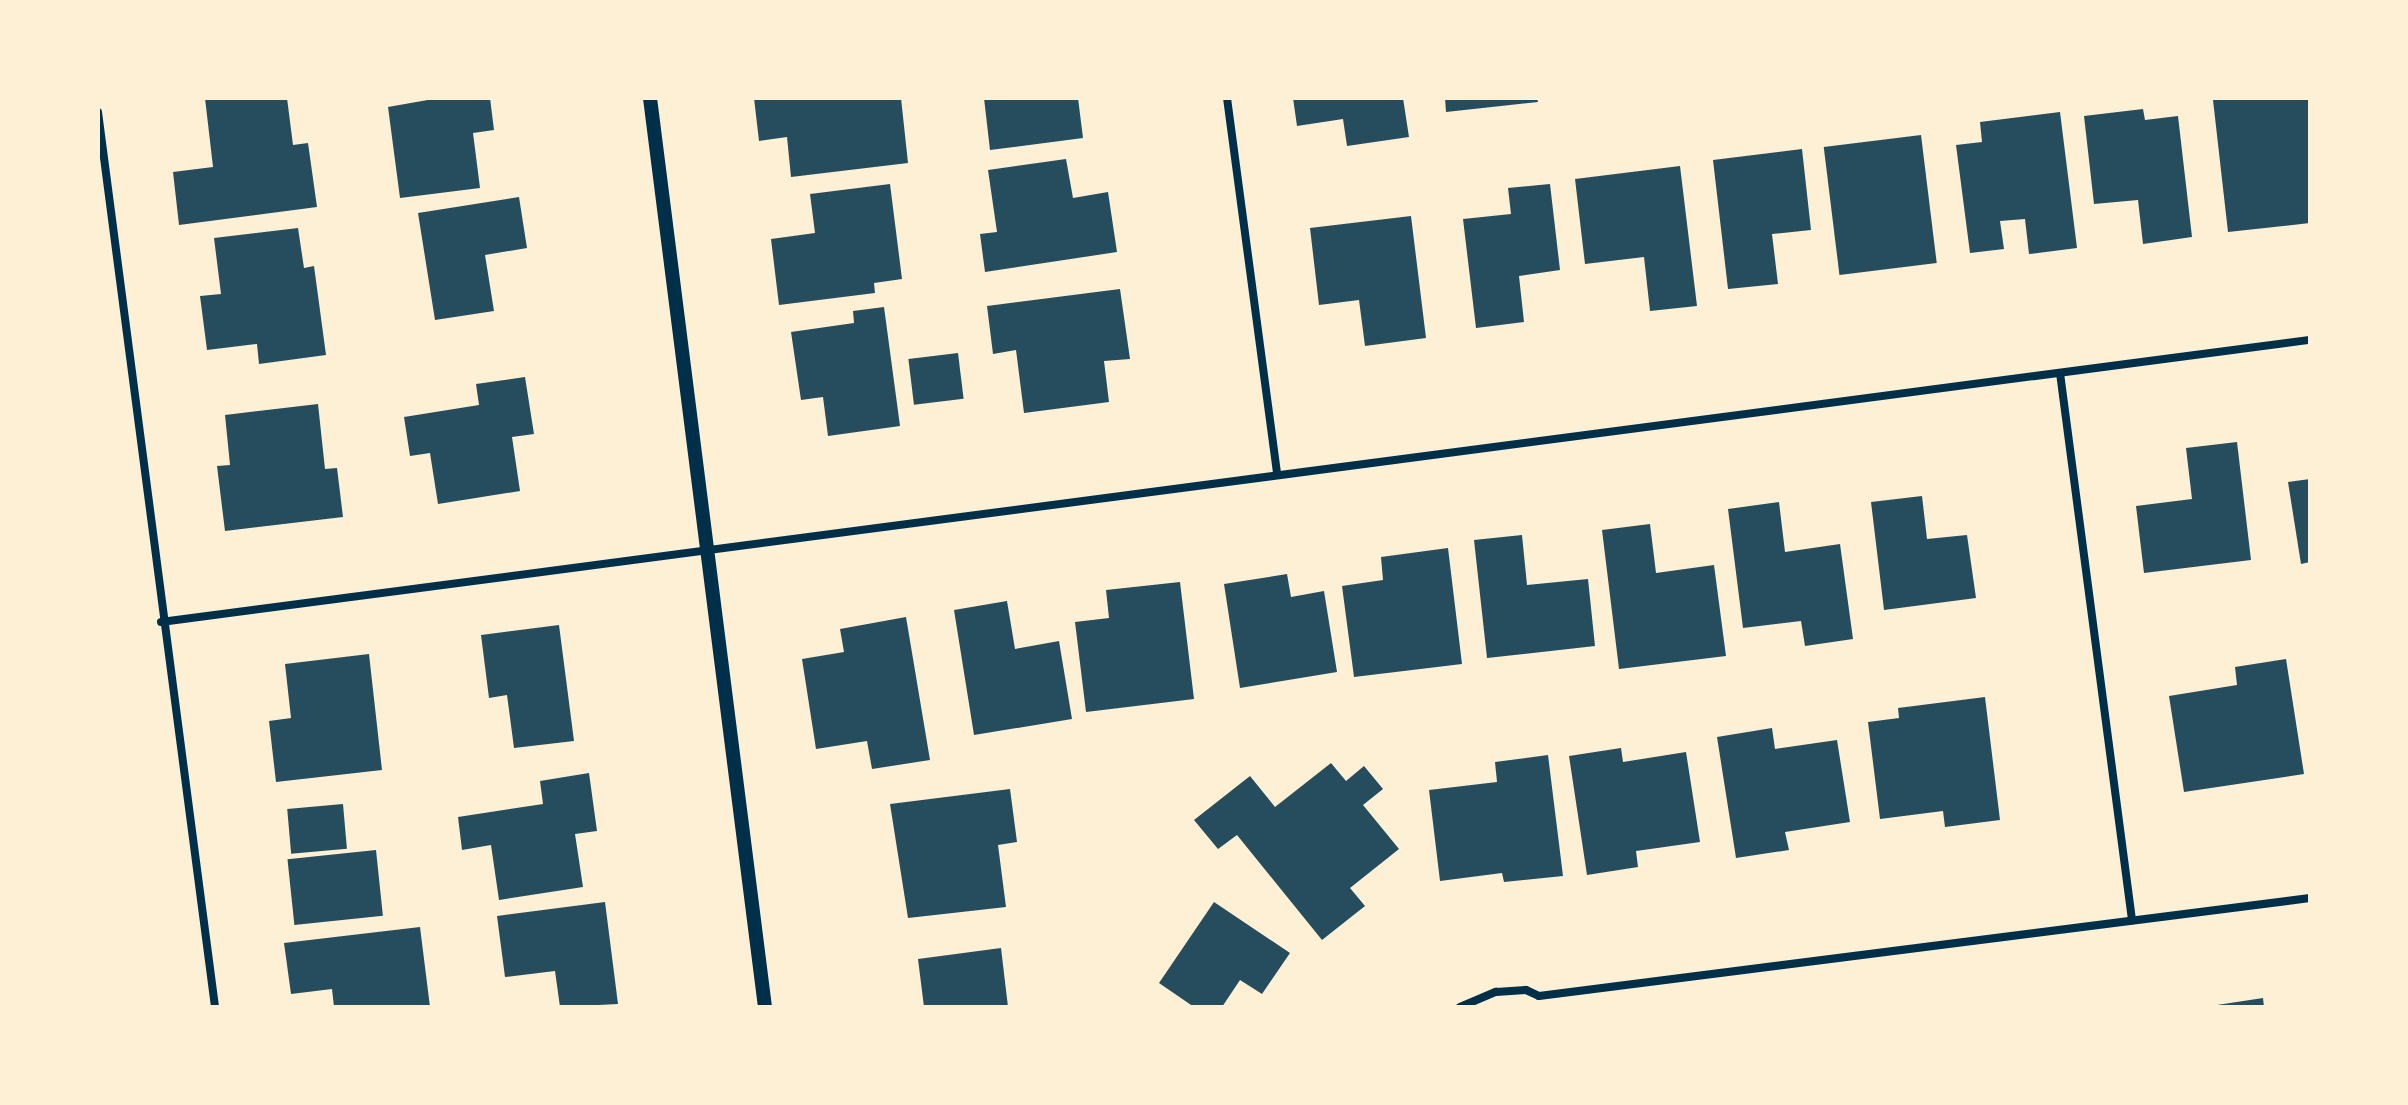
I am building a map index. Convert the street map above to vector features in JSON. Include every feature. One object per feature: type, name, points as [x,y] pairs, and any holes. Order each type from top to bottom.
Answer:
[{"type":"street","points":[[650,98],[765,1007]]},
{"type":"street","points":[[1227,98],[1277,474]]},
{"type":"street","points":[[98,112],[161,622],[215,1007]]},
{"type":"street","points":[[161,622],[2310,340]]},
{"type":"street","points":[[2060,373],[2132,920]]},
{"type":"street","points":[[1460,1007],[1496,992],[1526,990],[1539,996],[2310,898]]},
{"type":"building","points":[[205,98],[287,98],[293,145],[308,143],[317,207],[179,225],[173,172],[213,167]]},
{"type":"building","points":[[439,98],[490,98],[494,130],[473,133],[480,188],[400,198],[388,107]]},
{"type":"building","points":[[754,98],[901,98],[908,163],[791,177],[787,137],[759,141]]},
{"type":"building","points":[[984,98],[1078,98],[1083,138],[990,150]]},
{"type":"building","points":[[1293,98],[1403,98],[1409,137],[1347,146],[1343,119],[1297,126]]},
{"type":"building","points":[[1445,98],[1537,98],[1538,102],[1446,112]]},
{"type":"building","points":[[2310,98],[2310,223],[2228,232],[2213,100]]},
{"type":"building","points":[[2143,109],[2145,120],[2178,116],[2192,237],[2143,244],[2138,200],[2094,204],[2084,116]]},
{"type":"building","points":[[2060,112],[2077,248],[2029,254],[2025,219],[2000,221],[2004,249],[1970,253],[1956,145],[1982,142],[1980,122]]},
{"type":"building","points":[[1921,135],[1937,263],[1839,275],[1824,147]]},
{"type":"building","points":[[1802,149],[1811,230],[1772,234],[1778,284],[1728,289],[1713,160]]},
{"type":"building","points":[[1066,159],[1073,198],[1108,192],[1117,252],[985,272],[980,234],[997,232],[988,170]]},
{"type":"building","points":[[1680,166],[1697,306],[1650,311],[1644,257],[1585,264],[1575,179]]},
{"type":"building","points":[[890,184],[902,279],[874,283],[875,293],[779,305],[771,239],[815,233],[810,194]]},
{"type":"building","points":[[1550,184],[1560,270],[1519,276],[1524,322],[1476,328],[1463,219],[1511,214],[1508,188]]},
{"type":"building","points":[[519,197],[527,248],[485,255],[494,311],[435,320],[418,213]]},
{"type":"building","points":[[1411,216],[1426,338],[1365,346],[1359,300],[1319,305],[1310,228]]},
{"type":"building","points":[[298,228],[304,268],[314,266],[326,355],[259,364],[257,344],[207,350],[200,296],[221,294],[214,238]]},
{"type":"building","points":[[1120,289],[1130,359],[1104,361],[1109,402],[1024,413],[1016,350],[993,354],[987,306]]},
{"type":"building","points":[[884,307],[900,426],[828,436],[823,397],[801,400],[791,332],[854,323],[853,311]]},
{"type":"building","points":[[958,353],[964,399],[914,405],[908,359]]},
{"type":"building","points":[[525,377],[534,434],[512,437],[520,491],[438,504],[430,453],[410,456],[404,417],[479,405],[476,384]]},
{"type":"building","points":[[318,404],[325,469],[337,468],[343,517],[225,531],[217,466],[230,465],[225,415]]},
{"type":"building","points":[[2237,442],[2251,560],[2144,573],[2136,506],[2192,499],[2186,448]]},
{"type":"building","points":[[2310,479],[2310,562],[2301,564],[2288,482]]},
{"type":"building","points":[[1922,496],[1927,539],[1967,535],[1976,598],[1884,610],[1871,502]]},
{"type":"building","points":[[1779,502],[1785,552],[1840,544],[1853,639],[1805,646],[1801,621],[1743,628],[1728,509]]},
{"type":"building","points":[[1650,524],[1656,573],[1714,565],[1726,656],[1619,669],[1602,530]]},
{"type":"building","points":[[1522,535],[1527,585],[1588,579],[1595,646],[1487,658],[1474,540]]},
{"type":"building","points":[[1448,548],[1462,664],[1354,677],[1342,586],[1383,580],[1381,557]]},
{"type":"building","points":[[1287,574],[1291,597],[1324,591],[1337,672],[1240,688],[1224,584]]},
{"type":"building","points":[[1180,582],[1194,699],[1086,712],[1075,622],[1109,618],[1106,590]]},
{"type":"building","points":[[1007,601],[1015,649],[1059,641],[1072,719],[974,735],[954,610]]},
{"type":"building","points":[[906,617],[930,760],[872,769],[867,741],[816,749],[802,659],[844,652],[840,629]]},
{"type":"building","points":[[559,625],[574,741],[514,748],[507,695],[489,698],[481,635]]},
{"type":"building","points":[[369,654],[382,770],[276,782],[269,721],[291,718],[285,664]]},
{"type":"building","points":[[2286,659],[2304,774],[2184,792],[2169,696],[2237,685],[2235,667]]},
{"type":"building","points":[[1985,697],[2000,820],[1945,827],[1943,811],[1880,819],[1868,722],[1899,718],[1898,708]]},
{"type":"building","points":[[1772,728],[1775,749],[1837,740],[1850,822],[1785,832],[1789,850],[1736,858],[1717,737]]},
{"type":"building","points":[[1621,748],[1623,762],[1686,752],[1700,842],[1636,851],[1638,867],[1587,875],[1569,756]]},
{"type":"building","points":[[1548,755],[1563,876],[1504,882],[1502,873],[1440,881],[1429,790],[1497,782],[1495,762]]},
{"type":"building","points":[[1331,763],[1346,781],[1364,766],[1383,789],[1363,805],[1399,849],[1350,888],[1365,906],[1322,940],[1237,835],[1218,849],[1194,820],[1250,776],[1275,807]]},
{"type":"building","points":[[589,773],[597,831],[575,834],[583,887],[499,900],[491,845],[462,850],[458,817],[543,804],[540,781]]},
{"type":"building","points":[[1010,789],[1017,842],[998,845],[1006,907],[908,918],[890,804]]},
{"type":"building","points":[[343,804],[347,849],[291,854],[287,809]]},
{"type":"building","points":[[376,850],[383,916],[294,925],[287,859]]},
{"type":"building","points":[[605,902],[618,1004],[560,1007],[555,971],[505,977],[497,916]]},
{"type":"building","points":[[1214,902],[1290,953],[1262,994],[1240,980],[1222,1007],[1194,1007],[1159,983]]},
{"type":"building","points":[[420,927],[430,1007],[334,1007],[332,989],[291,994],[284,943]]},
{"type":"building","points":[[1001,948],[1008,1007],[924,1007],[918,959]]},
{"type":"building","points":[[2263,998],[2264,1007],[2217,1007],[2217,1005]]}]
